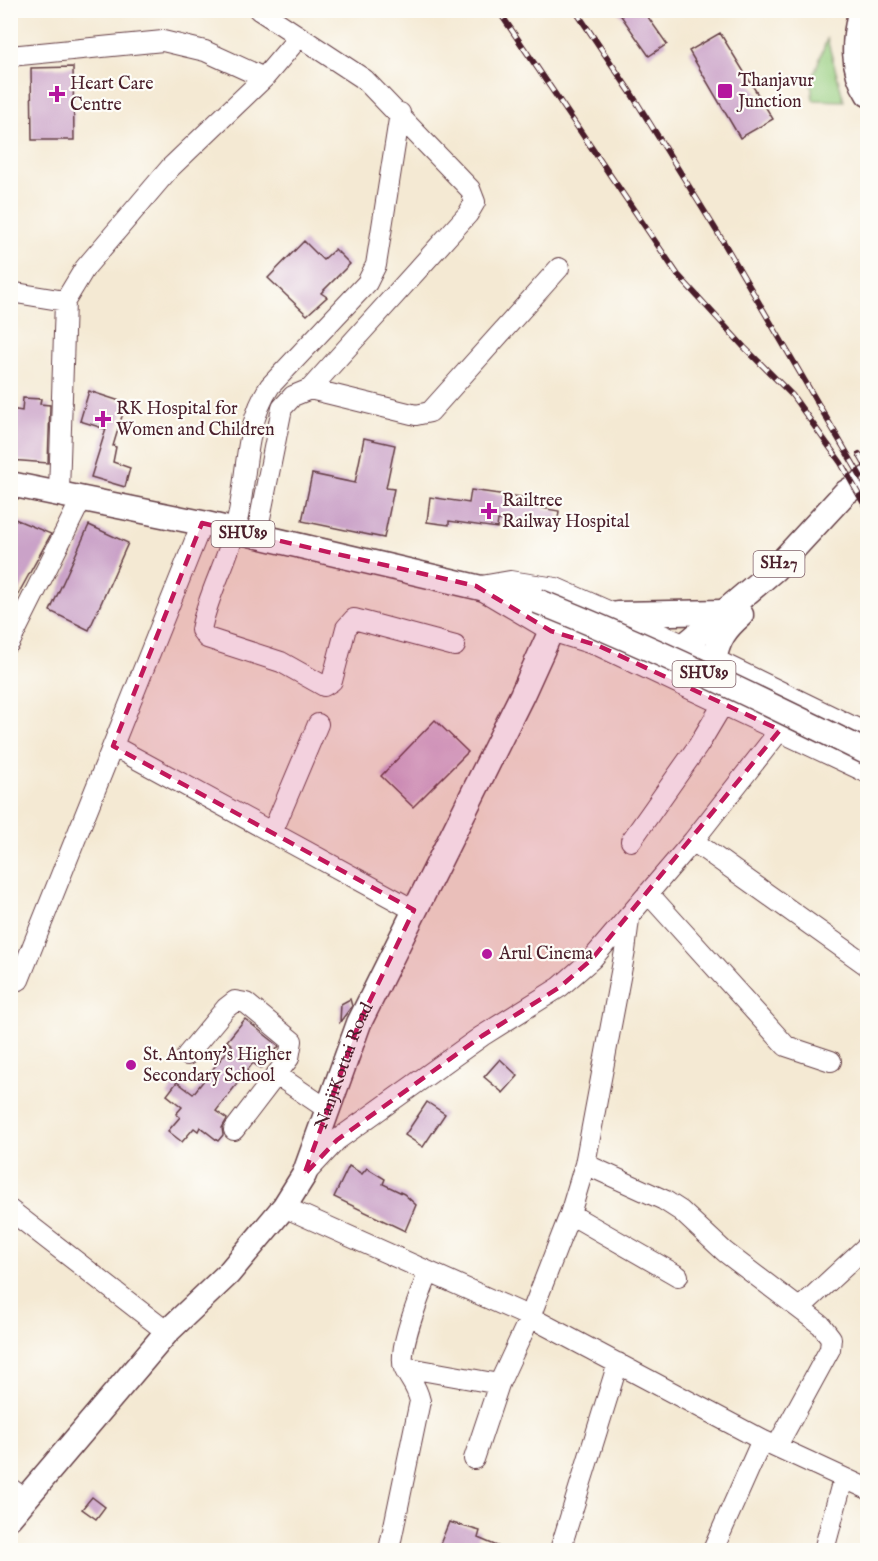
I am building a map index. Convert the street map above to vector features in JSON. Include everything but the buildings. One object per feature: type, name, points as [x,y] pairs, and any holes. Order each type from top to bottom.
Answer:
[{"type":"main road","points":[[861,10],[854,38],[863,78]]},
{"type":"main road","name":"SH27","points":[[686,645],[774,570],[845,493],[867,478]]},
{"type":"main road","name":"SHU89","points":[[10,484],[59,492],[202,523],[537,601],[752,696],[867,753]]},
{"type":"main road","name":"SH27","points":[[714,659],[718,641],[724,630],[765,595],[867,492]]},
{"type":"main road","points":[[618,614],[724,612]]},
{"type":"main road","name":"NanjiKottai Road","points":[[16,1501],[167,1332],[228,1274],[284,1207],[304,1175],[359,1023],[522,695],[551,631]]},
{"type":"street","points":[[259,10],[364,79],[400,113],[470,189],[475,202],[468,214],[310,389],[293,396],[282,408],[246,535],[202,623],[202,634],[207,638],[272,658],[324,686],[328,685],[333,678],[347,624],[354,619],[454,645]]},
{"type":"street","points":[[59,492],[65,301],[85,268],[170,168],[264,78],[299,37]]},
{"type":"street","points":[[10,56],[163,41],[205,51],[264,78]]},
{"type":"street","points":[[246,535],[252,421],[270,386],[367,283],[376,265],[400,113]]},
{"type":"street","points":[[310,389],[416,415],[429,412],[559,268]]},
{"type":"street","points":[[10,292],[65,301]]},
{"type":"street","points":[[10,642],[82,498]]},
{"type":"street","points":[[19,980],[202,523]]},
{"type":"street","points":[[476,586],[510,581],[556,588],[686,645],[867,734]]},
{"type":"street","points":[[476,586],[551,631],[599,646],[867,773]]},
{"type":"street","points":[[304,1175],[337,1140],[482,1036],[561,987],[629,919],[648,893],[693,841],[780,730],[794,698]]},
{"type":"street","points":[[631,841],[698,746],[723,704]]},
{"type":"street","points":[[272,833],[318,724]]},
{"type":"street","points":[[113,746],[414,910]]},
{"type":"street","points":[[693,841],[867,966]]},
{"type":"street","points":[[648,893],[786,1046],[831,1061]]},
{"type":"street","points":[[474,1459],[499,1384],[530,1317],[570,1214],[585,1164],[629,919]]},
{"type":"street","points":[[187,1055],[231,1003],[240,1001],[292,1041],[289,1058],[234,1130]]},
{"type":"street","points":[[277,1075],[327,1109]]},
{"type":"street","points":[[585,1164],[663,1200],[681,1211],[725,1252],[821,1325],[831,1338],[830,1349],[769,1443],[713,1551]]},
{"type":"street","points":[[284,1207],[530,1317],[769,1443],[867,1489]]},
{"type":"street","points":[[10,1210],[167,1332]]},
{"type":"street","points":[[570,1214],[678,1276]]},
{"type":"street","points":[[800,1308],[864,1254]]},
{"type":"street","points":[[389,1551],[420,1401],[417,1385],[404,1367],[402,1353],[428,1273]]},
{"type":"street","points":[[560,1551],[618,1363]]},
{"type":"street","points":[[404,1367],[499,1384]]},
{"type":"street","points":[[824,1551],[843,1479]]},
{"type":"highlighted area","points":[[202,523],[476,586],[551,631],[599,646],[780,730],[592,959],[560,987],[482,1036],[337,1140],[304,1175],[359,1023],[414,910],[113,746]]},
{"type":"green space","points":[[827,39],[844,101],[813,100],[811,82]]},
{"type":"railway","points":[[498,10],[678,275],[792,395],[841,463],[868,511]]},
{"type":"railway","points":[[575,10],[631,93],[721,238],[868,489]]},
{"type":"railway","points":[[859,454],[868,470]]},
{"type":"place","name":"Thanjavur Junction","points":[[725,91]]},
{"type":"place","name":"Heart Care Centre","points":[[57,94]]},
{"type":"place","name":"RK Hospital for Women and Children","points":[[103,419]]},
{"type":"place","name":"Railtree Railway Hospital","points":[[489,511]]},
{"type":"place","name":"Arul Cinema","points":[[487,954]]},
{"type":"place","name":"St. Antony's Higher Secondary School","points":[[131,1065]]}]
